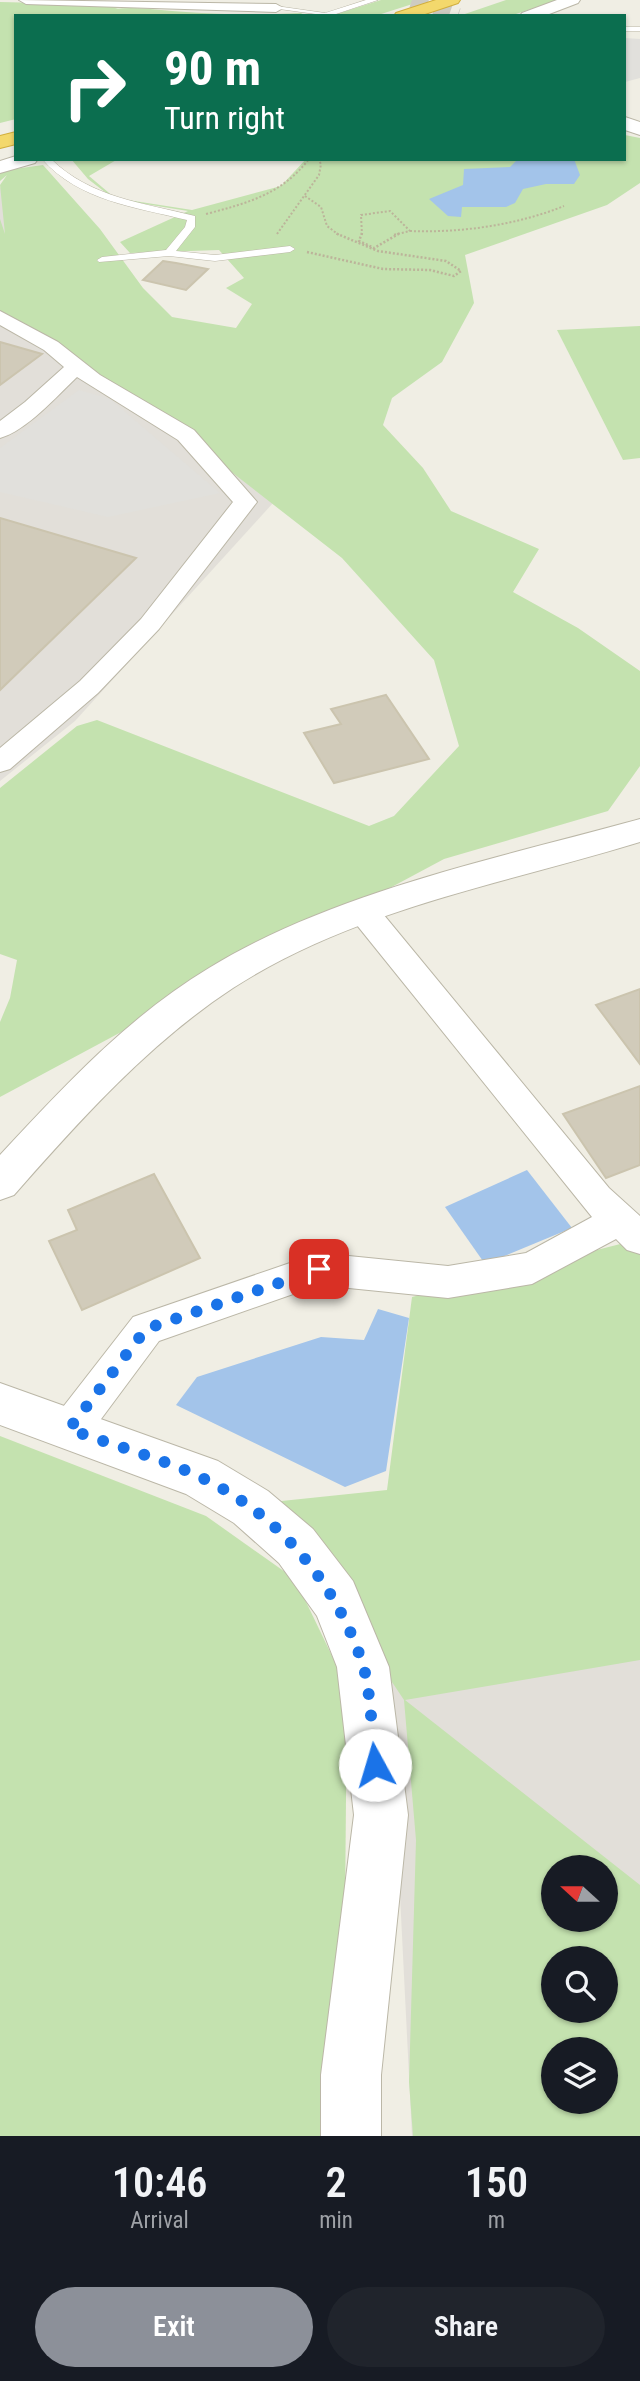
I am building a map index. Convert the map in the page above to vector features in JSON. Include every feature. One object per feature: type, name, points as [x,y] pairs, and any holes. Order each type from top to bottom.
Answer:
[{"type":"highway","points":[[408,14],[452,0]]},
{"type":"highway","points":[[441,14],[473,4]]},
{"type":"street","points":[[26,0],[71,6],[186,3],[276,8]]},
{"type":"street","points":[[534,14],[572,0]]},
{"type":"street","points":[[0,167],[21,161]]},
{"type":"street","points":[[0,317],[51,346],[77,366],[186,435],[245,502],[150,624],[89,687],[0,763]]},
{"type":"street","points":[[0,432],[33,407],[77,366]]},
{"type":"street","points":[[0,1183],[41,1136],[149,1032],[221,978],[267,953],[363,911],[640,830]]},
{"type":"street","points":[[69,1429],[146,1329],[319,1269],[448,1282],[532,1268],[629,1229],[596,1198],[363,911]]},
{"type":"street","points":[[0,1404],[201,1477],[251,1507],[296,1546],[335,1599],[363,1667],[381,1815],[351,2075],[351,2136]]},
{"type":"lane","points":[[327,14],[374,0]]},
{"type":"lane","points":[[276,8],[317,14]]},
{"type":"lane","points":[[48,161],[59,174],[90,192],[120,203],[192,218],[190,227],[169,253]]},
{"type":"lane","points":[[102,260],[169,253],[215,258],[290,249]]},
{"type":"path","points":[[192,218],[267,198],[299,174],[308,161]]},
{"type":"path","points":[[305,196],[321,208],[327,226],[334,233],[378,251],[446,261],[461,271],[454,276],[430,270],[383,269],[290,249],[275,237],[319,175],[319,161]]},
{"type":"path","points":[[374,248],[393,236],[410,231],[449,233],[491,227],[548,213],[564,206]]},
{"type":"path","points":[[359,242],[362,234],[361,215],[365,212],[390,211],[410,231]]},
{"type":"shaded area","points":[[626,38],[640,39],[640,78],[626,82]]},
{"type":"shaded area","points":[[0,187],[293,481],[75,721],[0,781]]},
{"type":"shaded area","points":[[79,390],[110,399],[220,493],[108,517],[0,492],[0,448]]},
{"type":"shaded area","points":[[640,1287],[640,2136],[412,2136],[383,1554]]},
{"type":"green space","points":[[381,0],[425,0],[381,14],[336,14]]},
{"type":"green space","points":[[506,0],[558,0],[516,14],[465,14]]},
{"type":"green space","points":[[0,2],[126,5],[115,9],[142,8],[215,14],[14,14],[14,120],[0,123]]},
{"type":"green space","points":[[626,135],[640,138],[640,183],[607,205],[465,255],[474,303],[442,362],[392,398],[383,425],[423,468],[451,511],[539,549],[513,592],[578,628],[640,671],[640,766],[608,811],[444,859],[0,1097],[0,1022],[10,998],[17,960],[0,954],[0,788],[77,726],[97,720],[369,826],[394,816],[459,746],[434,660],[342,558],[171,425],[0,319],[0,219],[5,234],[0,185],[7,175],[0,181],[0,171],[43,165],[100,229],[143,288],[172,317],[236,328],[252,304],[226,288],[244,278],[219,250],[130,253],[120,242],[188,211],[114,199],[88,179],[73,161],[115,161],[89,176],[115,198],[192,210],[281,186],[304,161],[626,161]]},
{"type":"green space","points":[[640,326],[640,458],[623,460],[557,330]]},
{"type":"green space","points":[[640,1239],[640,1660],[405,1700],[602,1855],[541,1855],[541,1932],[618,1932],[618,1868],[640,1885],[640,2136],[413,2136],[409,2082],[416,1840],[404,1700],[272,1502],[387,1490],[412,1297]]},
{"type":"green space","points":[[0,1436],[206,1516],[295,1579],[347,1687],[343,2136],[0,2136]]},
{"type":"water","points":[[516,161],[575,161],[580,175],[574,184],[546,184],[523,189],[515,203],[506,207],[462,207],[461,217],[448,216],[429,199],[463,185],[464,169],[510,167]]},
{"type":"water","points":[[527,1170],[572,1228],[485,1264],[445,1207]]},
{"type":"water","points":[[378,1309],[409,1318],[386,1471],[345,1487],[176,1405],[197,1377],[321,1337],[364,1340]]},
{"type":"building","points":[[163,261],[208,269],[186,290],[143,280]]},
{"type":"building","points":[[0,342],[42,354],[0,385]]},
{"type":"building","points":[[0,518],[136,558],[0,690]]},
{"type":"building","points":[[386,695],[429,759],[334,783],[304,733],[341,724],[331,709]]},
{"type":"building","points":[[640,989],[640,1064],[596,1005]]},
{"type":"building","points":[[640,1086],[640,1165],[606,1178],[563,1114]]},
{"type":"building","points":[[154,1174],[200,1258],[82,1310],[49,1241],[77,1230],[68,1210]]},
{"type":"tunnel","points":[[412,0],[452,14]]},
{"type":"route","points":[[319,1269],[146,1329],[69,1429],[201,1477],[251,1507],[296,1546],[335,1599],[363,1667],[375,1765]]}]
